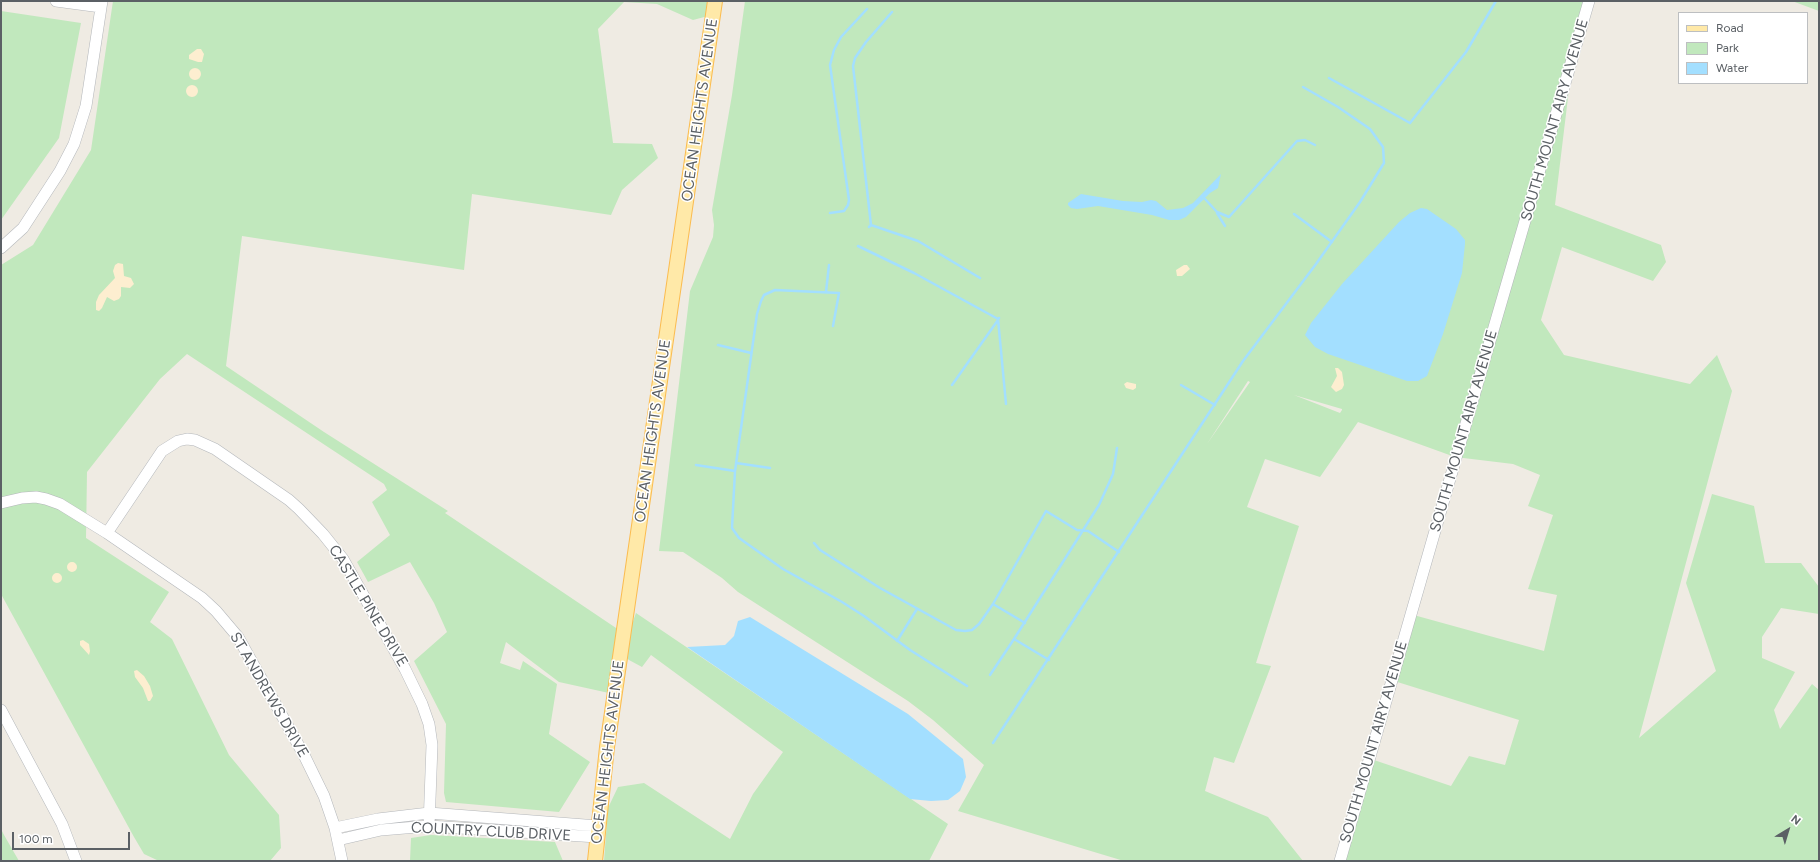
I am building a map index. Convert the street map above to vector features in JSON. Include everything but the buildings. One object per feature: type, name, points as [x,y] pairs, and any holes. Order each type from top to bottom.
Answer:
[{"type":"main road","name":"OCEAN HEIGHTS AVENUE","points":[[595,861],[607,747],[647,460],[715,1]]},
{"type":"street","points":[[1,248],[22,228],[60,171],[74,144],[86,106],[101,4],[56,1]]},
{"type":"street","name":"SOUTH MOUNT AIRY AVENUE","points":[[1340,861],[1590,1]]},
{"type":"street","name":"CASTLE PINE DRIVE","points":[[107,533],[162,451],[178,441],[187,439],[195,440],[215,449],[289,500],[310,520],[343,559],[418,693],[426,715],[432,745],[429,826]]},
{"type":"street","name":"ST ANDREWS DRIVE","points":[[1,503],[22,498],[46,499],[60,504],[107,533],[202,598],[216,610],[235,633],[304,755],[324,796],[335,828],[342,861]]},
{"type":"street","points":[[1,710],[62,824],[76,861]]},
{"type":"street","name":"COUNTRY CLUB DRIVE","points":[[335,828],[378,819],[429,813],[597,832]]},
{"type":"street","name":"COUNTRY CLUB DRIVE","points":[[338,840],[381,830],[429,826],[597,832]]},
{"type":"green space","points":[[113,1],[710,1],[708,16],[693,20],[657,4],[624,2],[598,29],[613,143],[652,144],[658,158],[622,190],[611,215],[472,194],[464,270],[242,236],[226,366],[324,432],[448,511],[445,513],[619,630],[609,693],[559,682],[506,642],[500,663],[520,670],[523,661],[557,684],[549,734],[590,762],[559,812],[446,802],[444,793],[446,724],[414,661],[447,632],[434,603],[410,562],[368,582],[357,562],[390,535],[372,502],[387,490],[384,484],[187,354],[160,379],[87,472],[86,538],[169,592],[150,622],[172,639],[229,755],[279,815],[281,848],[270,861],[159,861],[144,854],[134,837],[1,594],[1,265],[33,245],[91,150]]},
{"type":"green space","points":[[745,1],[1589,1],[1573,56],[1555,205],[1661,245],[1666,262],[1653,281],[1562,247],[1541,320],[1564,355],[1690,384],[1717,355],[1732,391],[1639,738],[1716,671],[1686,583],[1712,494],[1754,506],[1765,563],[1801,563],[1819,587],[1819,614],[1781,608],[1762,637],[1762,658],[1795,672],[1774,710],[1780,729],[1812,684],[1819,690],[1819,861],[1340,861],[1368,758],[1451,786],[1469,756],[1505,765],[1519,720],[1391,680],[1410,614],[1544,651],[1557,595],[1528,589],[1553,515],[1528,506],[1540,475],[1513,464],[1455,457],[1358,422],[1320,477],[1265,459],[1247,507],[1299,526],[1256,663],[1271,666],[1234,763],[1214,757],[1205,791],[1268,817],[1303,861],[1124,861],[958,811],[984,765],[933,720],[908,701],[738,592],[722,578],[683,552],[659,551],[690,291],[713,237],[714,225],[712,210],[732,95]],"holes":[[[1248,381],[1250,382],[1207,444]],[[1294,395],[1342,409],[1342,410],[1340,413]]]},
{"type":"green space","points":[[1792,1],[1819,1],[1819,11]]},
{"type":"green space","points":[[1,11],[81,23],[59,138],[1,220]]},
{"type":"green space","points":[[636,613],[948,824],[929,861],[604,861],[608,808],[618,787],[644,783],[730,839],[753,794],[783,752],[651,655],[642,667],[629,660],[626,657],[630,630]]},
{"type":"green space","points":[[1,829],[4,835],[19,861],[1,861]]},
{"type":"green space","points":[[431,835],[555,842],[563,861],[410,861],[411,838]]},
{"type":"sand","points":[[197,49],[201,49],[204,54],[202,62],[189,59],[189,55]]},
{"type":"sand","points":[[193,68],[197,68],[201,74],[197,80],[193,80],[189,76],[189,72]]},
{"type":"sand","points":[[190,85],[194,85],[198,91],[194,97],[190,97],[186,93],[186,89]]},
{"type":"sand","points":[[118,263],[123,264],[124,276],[131,278],[134,284],[130,288],[121,287],[121,296],[119,299],[114,301],[107,297],[102,308],[99,311],[96,310],[96,302],[99,295],[115,278],[113,271],[115,265]]},
{"type":"sand","points":[[1184,265],[1187,265],[1190,269],[1182,276],[1177,276],[1176,270]]},
{"type":"sand","points":[[1335,368],[1338,368],[1342,372],[1344,385],[1342,389],[1336,392],[1331,387],[1337,376]]},
{"type":"sand","points":[[1127,382],[1136,384],[1136,388],[1133,390],[1126,388],[1124,384]]},
{"type":"sand","points":[[70,562],[74,562],[76,563],[76,571],[70,572],[67,569],[67,565]]},
{"type":"sand","points":[[57,573],[62,578],[57,583],[52,578]]},
{"type":"sand","points":[[83,640],[89,644],[89,655],[80,645],[80,641]]},
{"type":"sand","points":[[137,670],[144,676],[150,686],[153,696],[150,701],[148,701],[143,688],[135,677],[134,671]]},
{"type":"water","points":[[1221,174],[1218,188],[1210,193],[1186,217],[1179,220],[1169,220],[1152,215],[1098,206],[1077,209],[1071,208],[1068,205],[1068,203],[1081,194],[1123,201],[1142,202],[1151,200],[1156,201],[1167,210],[1183,208],[1193,203]]},
{"type":"water","points":[[1421,208],[1427,209],[1456,229],[1465,240],[1462,273],[1443,334],[1427,376],[1418,381],[1407,381],[1328,354],[1315,347],[1305,335],[1311,323],[1342,284],[1399,222],[1410,213]]},
{"type":"water","points":[[750,617],[908,714],[963,759],[966,777],[960,791],[948,800],[931,801],[910,799],[687,647],[725,645],[734,636],[738,621]]},
{"type":"waterway","points":[[1329,78],[1410,123],[1466,52],[1496,1]]},
{"type":"waterway","points":[[830,213],[844,211],[849,200],[830,65],[834,50],[841,37],[867,9]]},
{"type":"waterway","points":[[871,225],[853,66],[855,58],[866,42],[892,12]]},
{"type":"waterway","points":[[993,743],[1243,361],[1316,264],[1360,202],[1384,163],[1383,147],[1370,129],[1338,107],[1303,87]]},
{"type":"waterway","points":[[1205,199],[1217,212],[1229,217],[1297,141],[1305,140],[1315,145]]},
{"type":"waterway","points":[[1217,213],[1225,226]]},
{"type":"waterway","points":[[1294,214],[1332,242]]},
{"type":"waterway","points":[[869,227],[871,225],[918,241],[980,278]]},
{"type":"waterway","points":[[858,246],[914,273],[998,319],[999,318]]},
{"type":"waterway","points":[[826,292],[829,265]]},
{"type":"waterway","points":[[833,326],[839,293],[775,290],[764,295],[757,314],[735,471],[732,528],[739,538],[783,569],[842,602],[864,616],[910,650],[967,686]]},
{"type":"waterway","points":[[998,319],[1006,404]]},
{"type":"waterway","points":[[952,385],[998,320]]},
{"type":"waterway","points":[[718,345],[751,353]]},
{"type":"waterway","points":[[1181,385],[1215,405]]},
{"type":"waterway","points":[[990,675],[1099,505],[1113,474],[1117,448]]},
{"type":"waterway","points":[[736,463],[770,468]]},
{"type":"waterway","points":[[696,465],[735,471]]},
{"type":"waterway","points":[[814,543],[820,550],[880,588],[956,630],[965,631],[972,630],[979,624],[993,604],[1046,511],[1077,530],[1088,531],[1119,552]]},
{"type":"waterway","points":[[993,604],[1025,623]]},
{"type":"waterway","points":[[897,641],[917,609]]},
{"type":"waterway","points":[[1014,639],[1049,660]]}]
